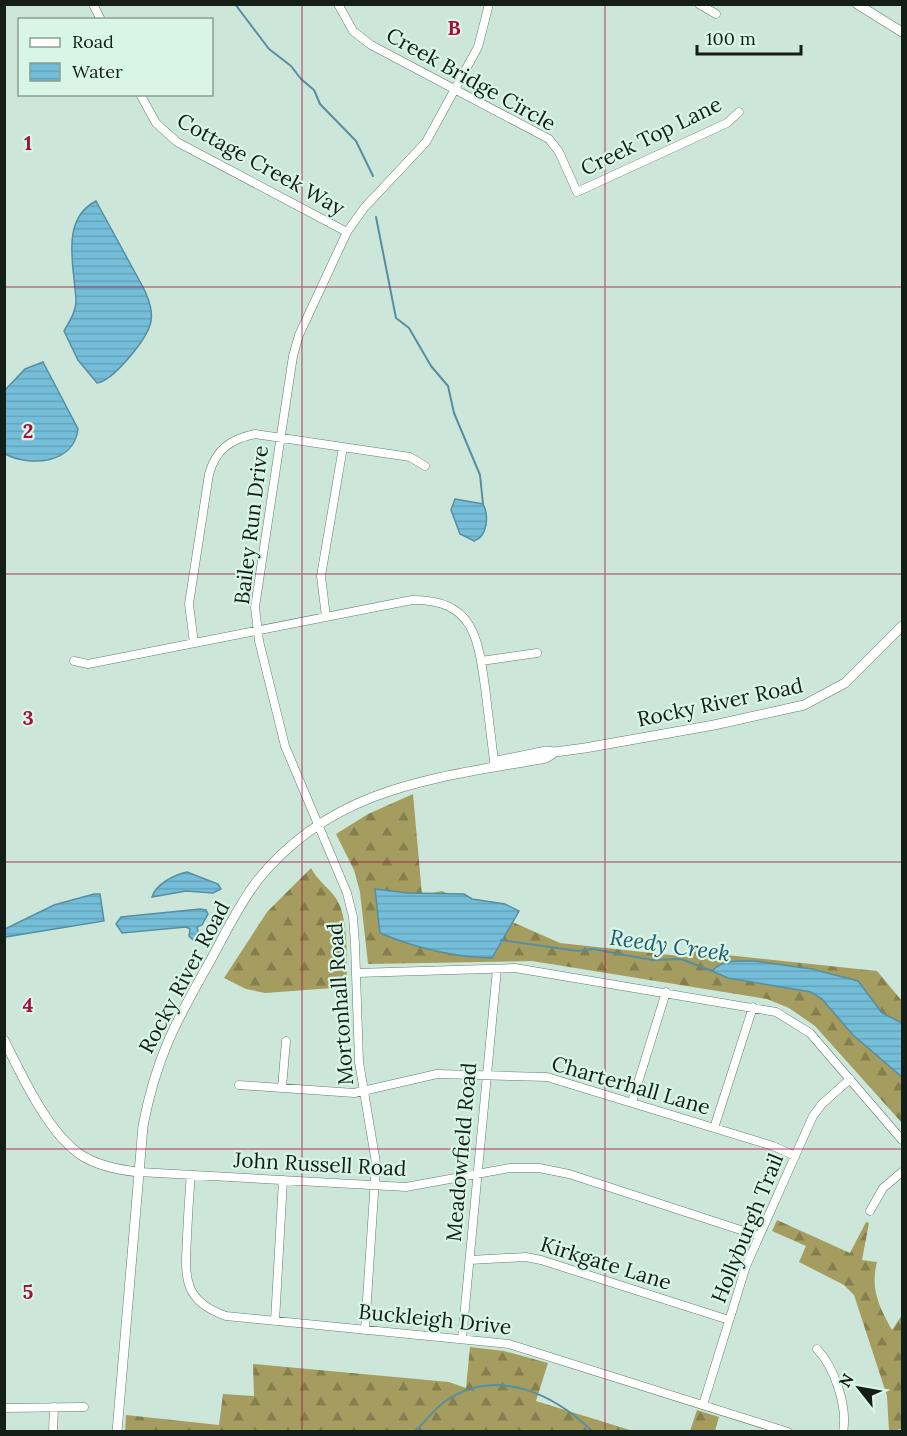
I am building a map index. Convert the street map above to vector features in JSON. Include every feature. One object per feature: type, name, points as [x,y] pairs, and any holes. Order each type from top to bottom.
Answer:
[{"type":"street","points":[[93,4],[100,18]]},
{"type":"street","name":"Creek Bridge Circle","points":[[338,4],[348,25],[364,41],[549,140],[559,152],[577,192]]},
{"type":"street","name":"Bailey Run Drive","points":[[318,826],[285,746],[275,715],[259,630],[256,593],[293,356],[299,335],[347,232],[364,208],[421,148],[481,40],[489,4]]},
{"type":"street","points":[[699,4],[716,14]]},
{"type":"street","points":[[857,4],[903,32]]},
{"type":"street","name":"Cottage Creek Way","points":[[141,96],[156,123],[177,142],[347,232]]},
{"type":"street","name":"Creek Top Lane","points":[[577,192],[727,123],[739,112]]},
{"type":"street","points":[[194,643],[189,604],[213,462],[223,447],[238,437],[255,434],[410,457],[425,466]]},
{"type":"street","points":[[326,617],[321,576],[344,447]]},
{"type":"street","points":[[74,662],[88,664],[412,600],[432,600],[451,606],[473,629],[481,661],[494,761]]},
{"type":"street","name":"Rocky River Road","points":[[458,772],[468,766],[546,751],[555,752],[714,725],[804,705],[846,683],[903,626]]},
{"type":"street","points":[[481,661],[537,653]]},
{"type":"street","name":"Rocky River Road","points":[[117,1431],[143,1126],[153,1078],[174,1024],[246,897],[276,860],[318,826],[373,795],[458,772],[546,758],[555,752]]},
{"type":"street","name":"Mortonhall Road","points":[[318,826],[347,893],[353,917],[359,1062],[375,1146],[375,1185],[365,1330]]},
{"type":"street","points":[[357,973],[496,969],[539,971],[776,1012],[810,1033],[903,1140]]},
{"type":"street","name":"Meadowfield Road","points":[[462,1339],[496,969]]},
{"type":"street","points":[[632,1102],[666,992]]},
{"type":"street","points":[[714,1128],[753,1007]]},
{"type":"street","name":"John Russell Road","points":[[4,1040],[41,1106],[66,1142],[82,1156],[114,1169],[414,1186],[510,1168],[539,1168],[569,1174],[759,1236]]},
{"type":"street","points":[[282,1088],[286,1041]]},
{"type":"street","name":"Charterhall Lane","points":[[239,1085],[364,1092],[437,1074],[563,1080],[772,1146],[795,1156]]},
{"type":"street","name":"Hollyburgh Trail","points":[[703,1405],[746,1266],[813,1116],[822,1104],[850,1079]]},
{"type":"street","points":[[870,1211],[883,1188],[903,1172]]},
{"type":"street","name":"Buckleigh Drive","points":[[191,1175],[185,1270],[193,1295],[206,1307],[226,1316],[518,1346],[788,1431]]},
{"type":"street","points":[[275,1321],[283,1180]]},
{"type":"street","name":"Kirkgate Lane","points":[[470,1260],[526,1257],[541,1260],[729,1320]]},
{"type":"street","points":[[817,1348],[826,1359],[843,1406],[843,1431]]},
{"type":"street","points":[[53,1431],[54,1407]]},
{"type":"street","points":[[4,1408],[84,1407]]},
{"type":"green space","points":[[413,794],[422,895],[442,891],[560,943],[689,957],[690,951],[877,971],[902,1001],[902,1123],[815,1026],[789,1008],[767,999],[532,961],[368,964],[360,892],[354,870],[336,834],[368,814]]},
{"type":"green space","points":[[311,868],[340,906],[345,928],[347,987],[265,993],[246,989],[224,978],[267,912]]},
{"type":"green space","points":[[777,1220],[850,1253],[866,1222],[869,1223],[862,1260],[877,1262],[875,1289],[883,1313],[892,1330],[902,1315],[902,1429],[889,1431],[887,1396],[854,1295],[844,1285],[799,1262],[806,1246],[772,1231]]},
{"type":"green space","points":[[470,1347],[504,1351],[548,1363],[536,1401],[633,1431],[125,1431],[126,1415],[219,1425],[223,1394],[254,1396],[253,1364],[449,1382],[466,1388]]},
{"type":"green space","points":[[697,1410],[719,1417],[715,1431],[690,1431]]},
{"type":"water","points":[[96,201],[144,289],[151,311],[150,325],[135,350],[111,375],[97,383],[78,360],[64,331],[76,305],[72,260],[73,233],[84,209]]},
{"type":"water","points":[[43,362],[78,429],[75,441],[60,456],[49,460],[15,458],[5,454],[5,390],[25,369]]},
{"type":"water","points":[[455,499],[483,504],[486,514],[485,530],[474,541],[460,534],[451,510]]},
{"type":"water","points":[[187,872],[218,884],[221,889],[213,893],[186,891],[152,897],[157,888],[166,881]]},
{"type":"water","points":[[375,889],[407,893],[464,894],[472,899],[505,904],[519,911],[492,958],[449,954],[408,944],[380,933]]},
{"type":"water","points":[[100,894],[104,921],[5,937],[5,929],[54,905]]},
{"type":"water","points":[[206,910],[208,914],[202,925],[197,927],[199,937],[194,941],[189,936],[190,929],[186,927],[122,933],[116,924],[121,917]]},
{"type":"water","points":[[754,961],[812,969],[858,981],[882,1013],[902,1023],[902,1077],[853,1035],[822,999],[811,992],[728,978],[712,971],[721,964]]},
{"type":"waterway","points":[[235,4],[269,49],[291,66],[314,90],[320,104],[356,141],[373,176]]},
{"type":"waterway","points":[[376,217],[396,318],[409,328],[431,366],[448,386],[454,413],[480,475],[483,504]]},
{"type":"waterway","name":"Reedy Creek","points":[[501,940],[578,951],[593,949],[652,960],[681,959],[712,971]]},
{"type":"waterway","points":[[413,1432],[447,1400],[466,1390],[486,1386],[524,1389],[543,1396],[578,1418],[593,1432]]}]
